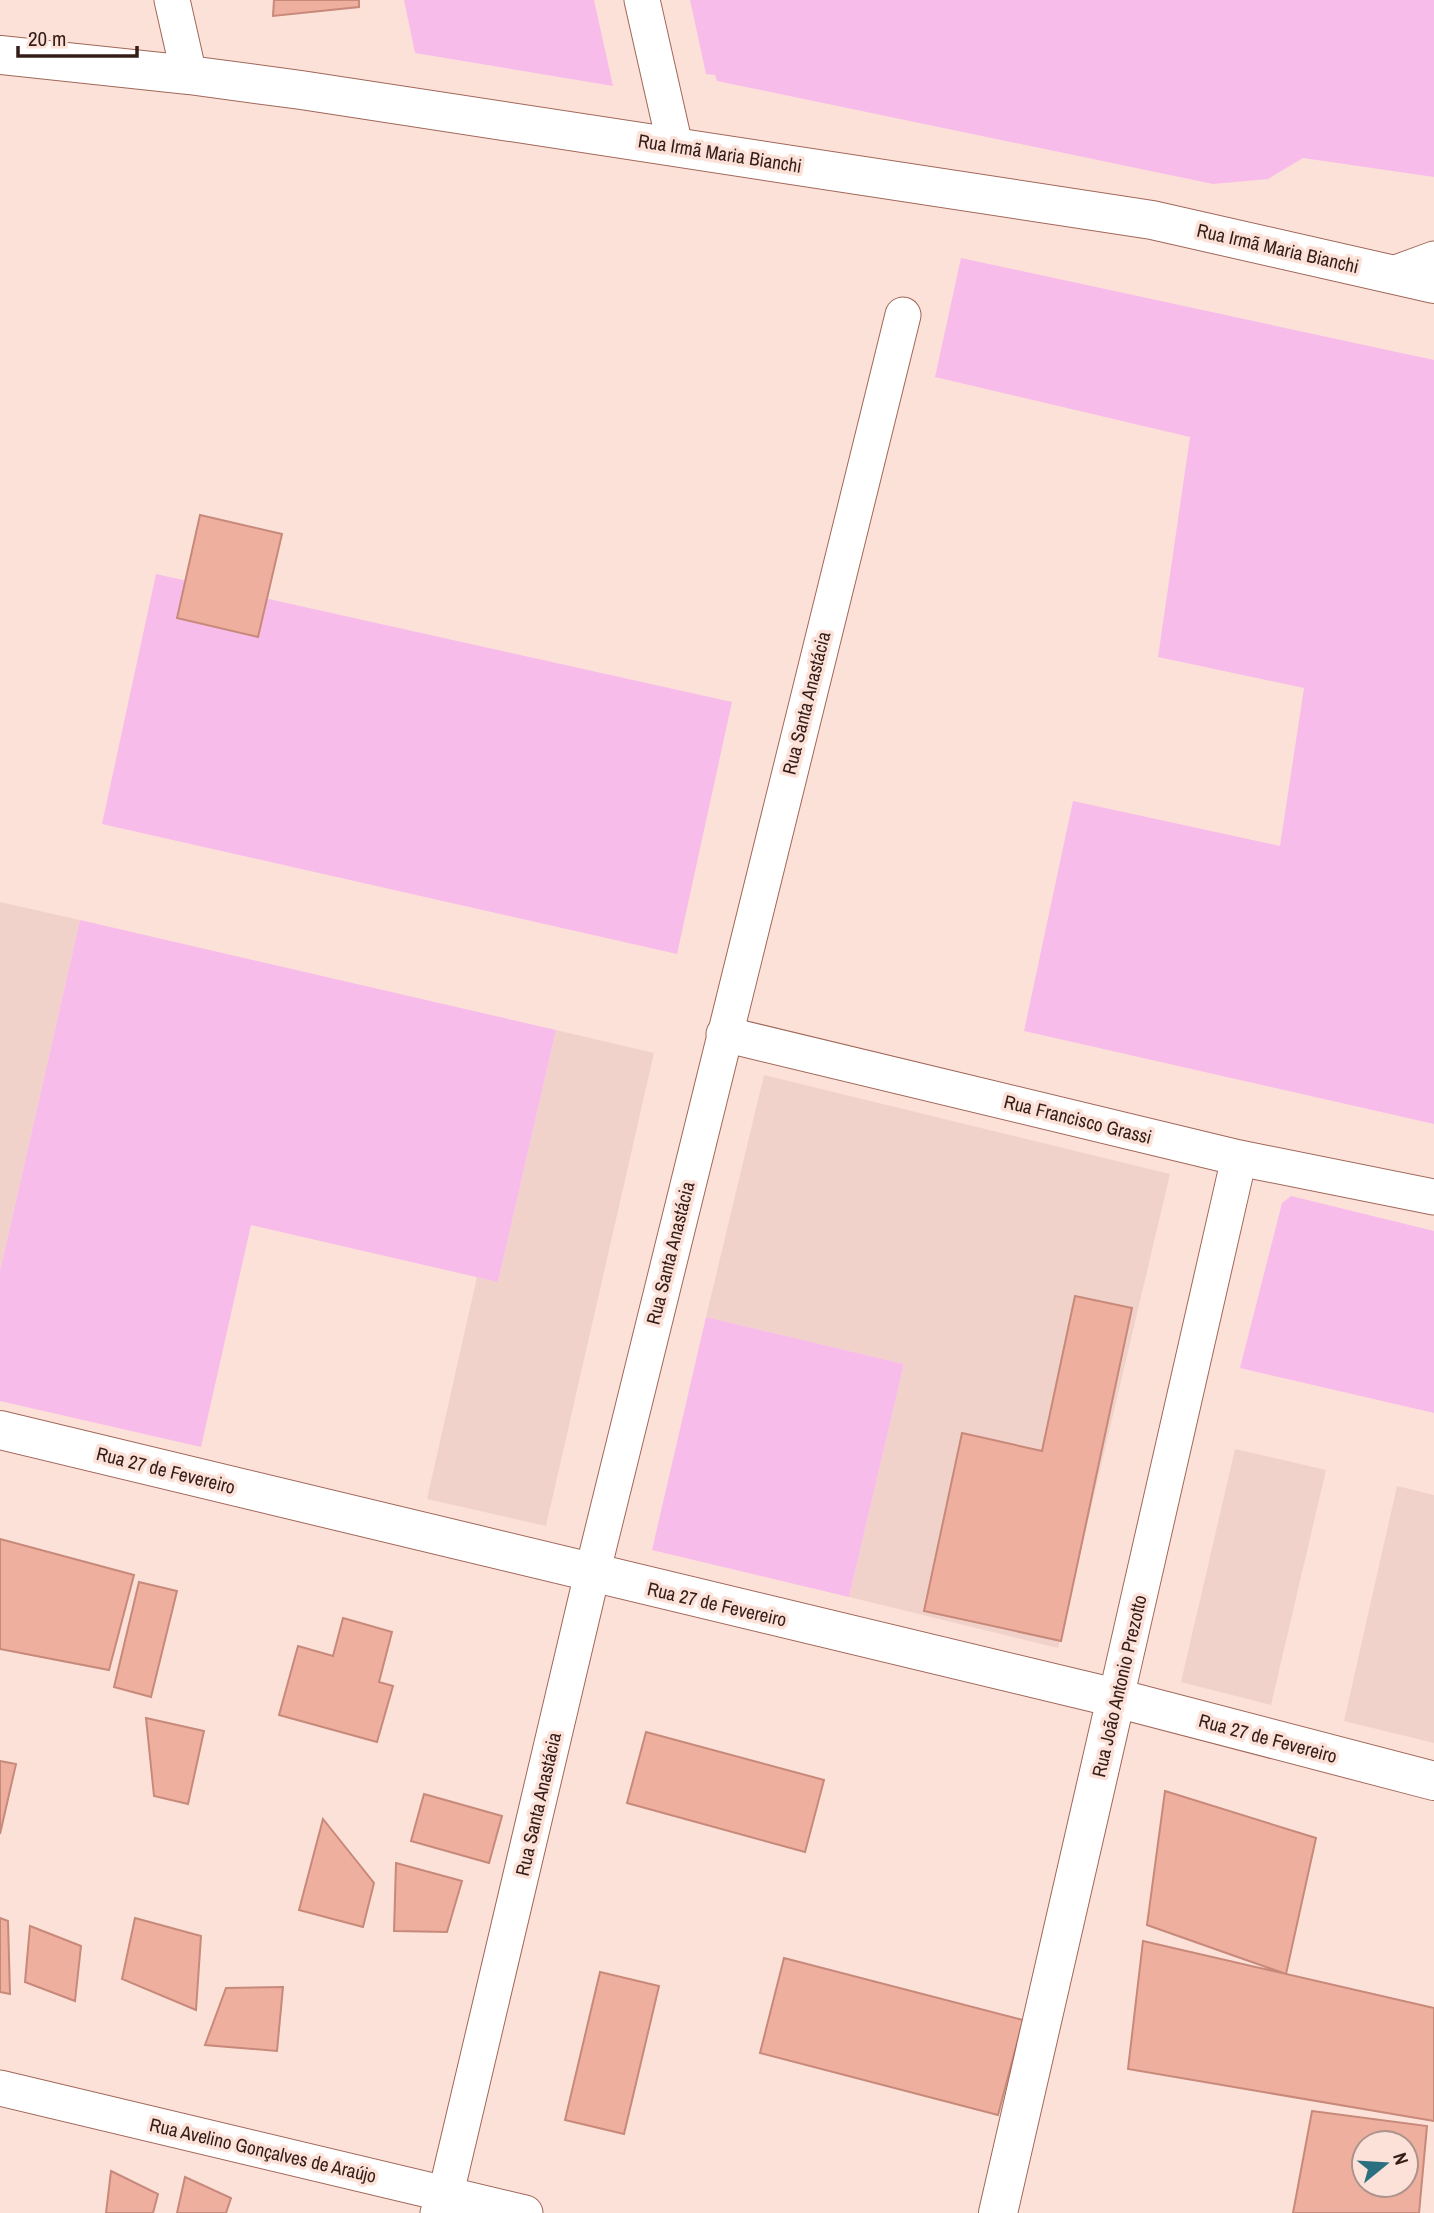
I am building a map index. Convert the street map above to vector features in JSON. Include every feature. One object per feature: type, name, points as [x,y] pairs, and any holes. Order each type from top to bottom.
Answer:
[{"type":"street","points":[[172,0],[189,75]]},
{"type":"street","points":[[642,0],[675,146]]},
{"type":"street","name":"Rua Irmã Maria Bianchi","points":[[0,55],[189,75],[675,146],[1152,220],[1434,284]]},
{"type":"street","points":[[1393,274],[1434,259]]},
{"type":"street","name":"Rua Santa Anastácia","points":[[444,2206],[592,1574],[903,315]]},
{"type":"street","name":"Rua Francisco Grassi","points":[[724,1034],[1239,1158],[1434,1197]]},
{"type":"street","name":"Rua João Antonio Prezotto","points":[[998,2213],[1239,1158]]},
{"type":"street","name":"Rua 27 de Fevereiro","points":[[0,1430],[1116,1698],[1434,1781]]},
{"type":"street","name":"Rua Avelino Gonçalves de Araújo","points":[[0,2088],[444,2206],[525,2213]]},
{"type":"shaded area","points":[[404,0],[594,0],[613,86],[415,53]]},
{"type":"shaded area","points":[[690,0],[1434,0],[1434,177],[1303,158],[1268,179],[1213,184],[717,81],[715,75],[706,74]]},
{"type":"shaded area","points":[[961,258],[1434,360],[1434,1124],[1024,1031],[1073,801],[1280,846],[1304,688],[1158,657],[1190,437],[935,377]]},
{"type":"shaded area","points":[[156,574],[732,702],[677,954],[102,824]]},
{"type":"shaded area","points":[[0,902],[80,920],[0,1271]]},
{"type":"shaded area","points":[[80,920],[556,1030],[498,1282],[251,1225],[201,1447],[0,1401],[0,1271]]},
{"type":"shaded area","points":[[556,1030],[654,1053],[546,1526],[427,1499],[477,1277],[498,1282]]},
{"type":"shaded area","points":[[764,1075],[1170,1174],[1058,1648],[849,1597],[904,1364],[706,1317]]},
{"type":"shaded area","points":[[1291,1196],[1434,1231],[1434,1413],[1240,1368],[1282,1203]]},
{"type":"shaded area","points":[[706,1317],[904,1364],[849,1597],[652,1550]]},
{"type":"shaded area","points":[[1235,1449],[1326,1470],[1271,1705],[1181,1682]]},
{"type":"shaded area","points":[[1397,1486],[1434,1495],[1434,1743],[1344,1721]]},
{"type":"building","points":[[274,0],[359,0],[359,7],[273,16]]},
{"type":"building","points":[[200,515],[282,534],[258,637],[177,618]]},
{"type":"building","points":[[1075,1296],[1132,1308],[1061,1641],[924,1611],[962,1433],[1042,1451]]},
{"type":"building","points":[[0,1539],[134,1575],[109,1670],[0,1649]]},
{"type":"building","points":[[139,1582],[177,1591],[151,1697],[114,1687]]},
{"type":"building","points":[[343,1618],[392,1632],[379,1682],[393,1686],[377,1742],[279,1715],[298,1646],[333,1656]]},
{"type":"building","points":[[146,1718],[204,1731],[188,1804],[154,1796]]},
{"type":"building","points":[[646,1732],[824,1780],[805,1852],[627,1803]]},
{"type":"building","points":[[0,1761],[16,1764],[0,1834]]},
{"type":"building","points":[[1165,1791],[1316,1838],[1286,1974],[1147,1925]]},
{"type":"building","points":[[424,1794],[502,1816],[489,1863],[411,1841]]},
{"type":"building","points":[[323,1819],[374,1883],[363,1927],[299,1910]]},
{"type":"building","points":[[396,1863],[462,1881],[447,1932],[394,1931]]},
{"type":"building","points":[[0,1918],[8,1921],[10,1994],[0,1992]]},
{"type":"building","points":[[135,1918],[201,1936],[196,2010],[122,1979]]},
{"type":"building","points":[[30,1926],[81,1946],[75,2001],[25,1982]]},
{"type":"building","points":[[1143,1941],[1434,2008],[1434,2121],[1128,2069]]},
{"type":"building","points":[[784,1958],[1023,2020],[998,2115],[760,2053]]},
{"type":"building","points":[[600,1972],[659,1986],[624,2134],[565,2120]]},
{"type":"building","points":[[283,1987],[277,2051],[205,2045],[226,1988]]},
{"type":"building","points":[[1312,2111],[1427,2126],[1419,2213],[1293,2213]]},
{"type":"building","points":[[111,2171],[158,2194],[153,2213],[106,2213]]},
{"type":"building","points":[[185,2177],[231,2198],[226,2213],[177,2213]]}]
